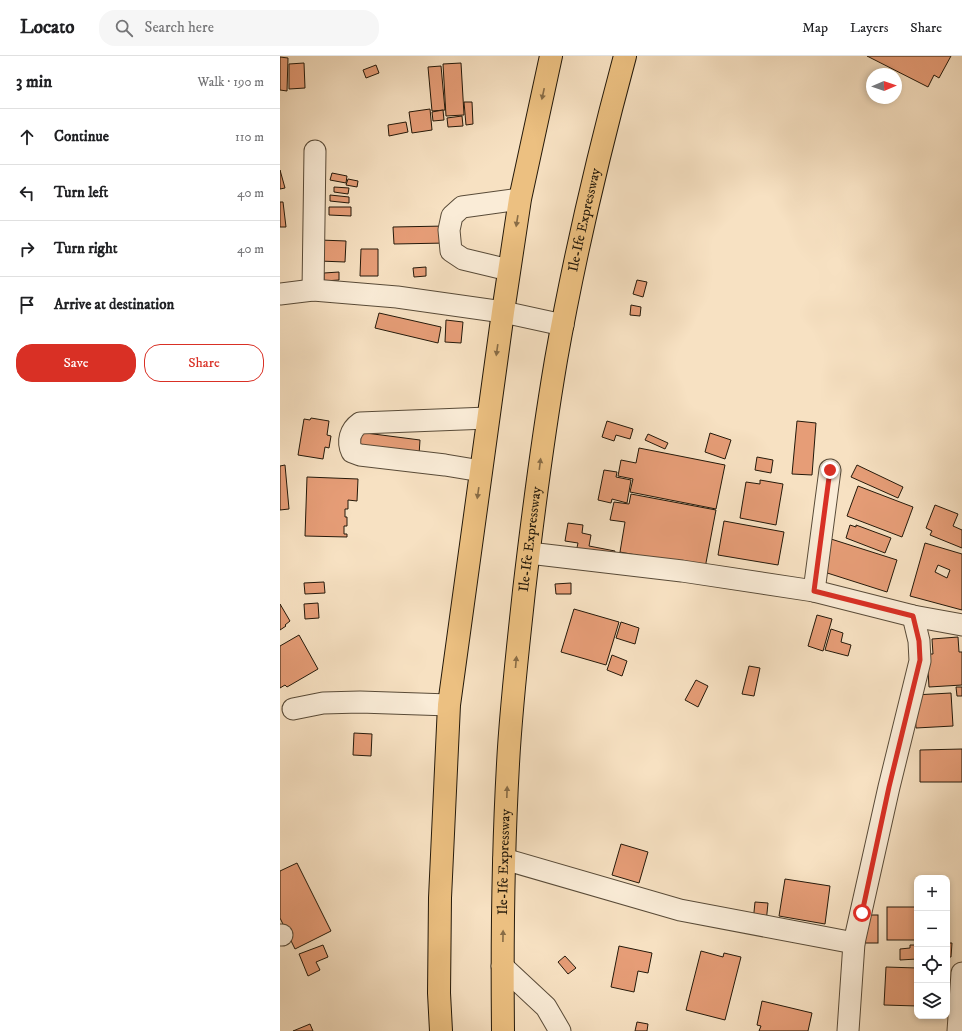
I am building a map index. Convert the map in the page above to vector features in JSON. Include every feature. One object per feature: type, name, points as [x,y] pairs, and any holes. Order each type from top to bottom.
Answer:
[{"type":"highway","points":[[440,1031],[440,898],[449,705],[502,312],[520,199],[551,56]]},
{"type":"highway","name":"Ile-Ife Expressway","points":[[503,1031],[502,966],[508,763],[516,660],[529,553],[542,450],[563,325],[592,187],[625,56]]},
{"type":"street","points":[[313,290],[315,151]]},
{"type":"street","points":[[509,270],[463,259],[451,251],[449,230],[452,216],[462,207],[520,199]]},
{"type":"street","points":[[280,294],[313,290],[397,297],[502,312],[563,325]]},
{"type":"street","points":[[481,471],[445,465],[360,455],[352,452],[349,445],[350,435],[354,427],[360,423],[488,418]]},
{"type":"street","points":[[814,591],[830,470]]},
{"type":"street","points":[[529,553],[682,571],[814,591],[913,616],[962,625]]},
{"type":"street","points":[[848,1031],[854,943],[889,787],[920,660],[919,641],[913,616]]},
{"type":"street","points":[[293,709],[323,703],[360,702],[449,705]]},
{"type":"street","points":[[504,859],[680,910],[854,943]]},
{"type":"street","points":[[502,966],[546,1007],[560,1031]]},
{"type":"street","points":[[958,1031],[962,974]]},
{"type":"building","points":[[867,56],[951,56],[939,78],[934,75],[928,87],[902,74],[902,68],[891,68]]},
{"type":"building","points":[[280,57],[288,58],[287,91],[280,90]]},
{"type":"building","points":[[304,63],[305,88],[289,89],[289,64]]},
{"type":"building","points":[[461,63],[464,115],[446,116],[443,64]]},
{"type":"building","points":[[376,65],[379,73],[366,78],[363,70]]},
{"type":"building","points":[[441,66],[445,110],[432,111],[428,67]]},
{"type":"building","points":[[464,102],[472,102],[473,124],[466,125]]},
{"type":"building","points":[[430,109],[432,130],[412,133],[409,112]]},
{"type":"building","points":[[443,110],[444,120],[433,121],[432,112]]},
{"type":"building","points":[[462,116],[463,126],[448,127],[447,118]]},
{"type":"building","points":[[406,122],[408,132],[389,136],[388,125]]},
{"type":"building","points":[[280,170],[285,188],[280,189]]},
{"type":"building","points":[[332,173],[347,176],[346,183],[330,180]]},
{"type":"building","points":[[348,179],[358,181],[357,187],[346,185]]},
{"type":"building","points":[[334,187],[349,188],[348,194],[334,192]]},
{"type":"building","points":[[330,195],[349,197],[349,203],[330,201]]},
{"type":"building","points":[[280,202],[283,202],[286,227],[280,227]]},
{"type":"building","points":[[329,207],[351,207],[351,216],[329,215]]},
{"type":"building","points":[[446,226],[447,243],[394,244],[393,227]]},
{"type":"building","points":[[320,240],[346,241],[345,262],[319,261]]},
{"type":"building","points":[[361,249],[378,249],[378,276],[360,276]]},
{"type":"building","points":[[426,267],[426,276],[414,277],[413,268]]},
{"type":"building","points":[[339,272],[339,280],[324,281],[324,273]]},
{"type":"building","points":[[637,280],[647,282],[643,297],[633,294]]},
{"type":"building","points":[[631,305],[641,307],[640,316],[630,315]]},
{"type":"building","points":[[379,313],[441,327],[438,343],[375,328]]},
{"type":"building","points":[[446,320],[463,322],[461,343],[445,342]]},
{"type":"building","points":[[311,418],[329,421],[327,435],[331,436],[329,448],[325,447],[323,459],[298,455],[304,419],[310,420]]},
{"type":"building","points":[[607,421],[633,429],[630,439],[616,435],[614,441],[602,437]]},
{"type":"building","points":[[797,421],[816,423],[812,475],[792,474]]},
{"type":"building","points":[[358,432],[420,440],[419,455],[356,447]]},
{"type":"building","points":[[710,433],[731,440],[725,459],[705,452]]},
{"type":"building","points":[[648,434],[668,443],[665,449],[645,440]]},
{"type":"building","points":[[639,448],[725,465],[716,509],[630,492],[633,479],[618,476],[621,460],[636,463]]},
{"type":"building","points":[[757,457],[773,460],[771,473],[755,470]]},
{"type":"building","points":[[285,465],[289,509],[280,510],[280,466]]},
{"type":"building","points":[[857,465],[903,487],[898,498],[851,477]]},
{"type":"building","points":[[604,470],[617,472],[616,477],[631,480],[627,503],[612,499],[611,503],[598,500]]},
{"type":"building","points":[[307,477],[358,479],[357,501],[348,500],[348,509],[345,509],[347,526],[344,526],[344,534],[347,534],[347,537],[305,536]]},
{"type":"building","points":[[760,480],[783,484],[776,525],[740,518],[746,482],[760,484]]},
{"type":"building","points":[[858,486],[913,507],[902,537],[847,516]]},
{"type":"building","points":[[631,494],[716,510],[705,568],[620,552],[625,522],[610,520],[614,502],[629,504]]},
{"type":"building","points":[[935,505],[958,514],[953,526],[962,530],[962,548],[930,535],[932,531],[926,528]]},
{"type":"building","points":[[724,521],[784,532],[778,565],[718,555]]},
{"type":"building","points":[[568,523],[583,525],[582,533],[591,535],[589,546],[615,551],[613,559],[576,552],[578,543],[565,541]]},
{"type":"building","points":[[850,525],[856,527],[856,525],[891,538],[885,553],[846,538]]},
{"type":"building","points":[[831,539],[897,560],[887,592],[821,571]]},
{"type":"building","points":[[925,543],[962,554],[962,610],[910,596]],"holes":[[[938,565],[950,570],[947,578],[935,572]]]},
{"type":"building","points":[[324,582],[325,593],[305,594],[304,583]]},
{"type":"building","points":[[571,583],[571,594],[556,594],[555,584]]},
{"type":"building","points":[[318,603],[319,618],[305,619],[304,604]]},
{"type":"building","points":[[280,604],[290,621],[280,630]]},
{"type":"building","points":[[574,609],[619,622],[606,665],[561,652]]},
{"type":"building","points":[[817,615],[832,619],[823,651],[808,646]]},
{"type":"building","points":[[621,622],[639,628],[635,644],[616,638]]},
{"type":"building","points":[[831,629],[843,633],[841,642],[851,645],[848,656],[825,650]]},
{"type":"building","points":[[299,635],[318,669],[287,687],[285,685],[280,688],[280,646]]},
{"type":"building","points":[[958,637],[959,652],[962,652],[962,685],[929,687],[927,654],[933,654],[932,639]]},
{"type":"building","points":[[612,655],[627,661],[622,676],[607,670]]},
{"type":"building","points":[[749,666],[760,668],[754,696],[742,694]]},
{"type":"building","points":[[696,680],[708,686],[698,707],[685,700]]},
{"type":"building","points":[[956,687],[962,687],[962,696],[957,696]]},
{"type":"building","points":[[951,693],[953,726],[916,728],[914,695]]},
{"type":"building","points":[[354,733],[372,734],[371,756],[353,755]]},
{"type":"building","points":[[962,749],[962,782],[920,782],[920,750]]},
{"type":"building","points":[[621,844],[648,852],[639,883],[612,875]]},
{"type":"building","points":[[297,863],[331,931],[295,949],[280,918],[280,871]]},
{"type":"building","points":[[785,879],[830,886],[825,924],[779,916]]},
{"type":"building","points":[[755,902],[768,903],[766,923],[753,922]]},
{"type":"building","points":[[887,907],[914,907],[914,940],[887,940]]},
{"type":"building","points":[[865,915],[878,915],[878,943],[865,943]]},
{"type":"building","points":[[950,943],[952,943],[951,957]]},
{"type":"building","points":[[323,945],[328,957],[316,962],[320,970],[308,976],[299,954]]},
{"type":"building","points":[[910,945],[914,945],[914,959],[900,960],[900,949],[910,948]]},
{"type":"building","points":[[619,946],[652,953],[648,973],[638,971],[634,992],[611,987]]},
{"type":"building","points":[[701,951],[723,957],[724,953],[741,957],[725,1020],[686,1010]]},
{"type":"building","points":[[565,956],[576,968],[568,974],[558,962]]},
{"type":"building","points":[[886,967],[914,968],[914,1006],[884,1005]]},
{"type":"building","points":[[762,1001],[812,1013],[808,1031],[759,1031],[761,1026],[757,1025]]},
{"type":"building","points":[[637,1022],[648,1024],[647,1031],[635,1031]]},
{"type":"building","points":[[310,1024],[313,1031],[293,1031]]},
{"type":"route","points":[[830,470],[814,591],[913,616],[919,641],[920,660],[889,787],[862,913]]}]
